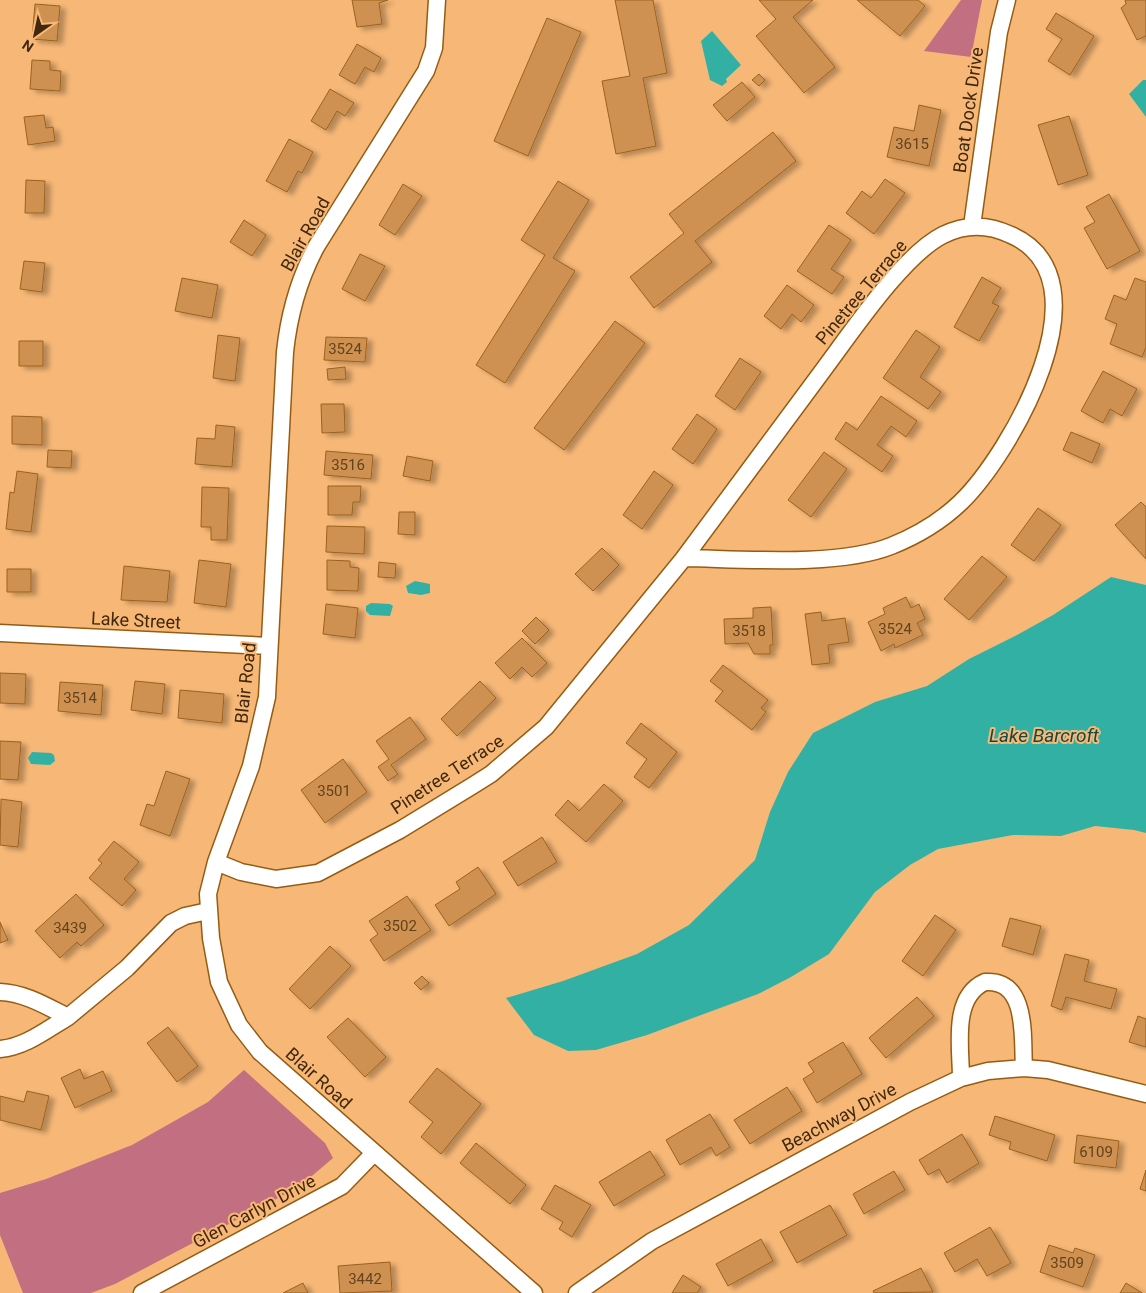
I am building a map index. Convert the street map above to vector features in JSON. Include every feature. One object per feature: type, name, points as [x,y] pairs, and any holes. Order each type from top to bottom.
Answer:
[{"type":"street","name":"Blair Road","points":[[437,0],[434,48],[426,71],[316,247],[293,301],[285,352],[267,698],[261,729],[232,823],[210,882],[208,911],[219,982],[239,1025],[260,1052],[534,1293]]},
{"type":"street","name":"Boat Dock Drive","points":[[972,226],[999,32],[1007,0]]},
{"type":"street","name":"Pinetree Terrace","points":[[216,862],[242,872],[276,879],[318,873],[400,830],[485,778],[546,727],[684,558],[861,320],[905,267],[927,245],[943,235],[972,226],[1000,230],[1020,238],[1033,250],[1048,273],[1054,302],[1049,344],[1037,377],[1011,435],[981,480],[959,503],[939,520],[916,534],[888,547],[828,558],[684,558]]},
{"type":"street","name":"Lake Street","points":[[0,633],[270,646]]},
{"type":"street","points":[[0,1049],[13,1048],[24,1043],[68,1017],[127,968],[171,923],[185,916],[208,911]]},
{"type":"street","points":[[961,1078],[961,1017],[964,1005],[970,993],[985,982],[993,982],[1004,986],[1012,991],[1018,1000],[1021,1012],[1024,1068]]},
{"type":"street","points":[[0,992],[13,992],[68,1017]]},
{"type":"street","name":"Beachway Drive","points":[[577,1293],[652,1241],[910,1102],[961,1078],[988,1071],[1024,1068],[1048,1070],[1146,1094]]},
{"type":"street","name":"Glen Carlyn Drive","points":[[142,1293],[342,1186],[374,1153]]},
{"type":"shaded area","points":[[961,0],[982,0],[971,57],[924,51]]},
{"type":"shaded area","points":[[244,1070],[325,1143],[333,1158],[299,1187],[115,1284],[91,1293],[23,1293],[0,1235],[0,1193],[46,1179],[132,1145],[208,1102]]},
{"type":"water","points":[[712,31],[741,65],[726,79],[727,82],[722,86],[710,80],[701,41]]},
{"type":"water","points":[[1143,80],[1146,80],[1146,117],[1129,94]]},
{"type":"water","name":"Lake Barcroft","points":[[1111,577],[1146,585],[1146,833],[1095,826],[1061,836],[1013,835],[938,849],[910,865],[875,892],[829,954],[791,977],[758,994],[647,1035],[596,1050],[568,1051],[534,1035],[506,998],[563,981],[637,954],[689,925],[755,860],[770,812],[788,772],[813,733],[875,702],[927,686],[969,659],[1053,615]]},
{"type":"water","points":[[415,581],[430,584],[430,593],[421,595],[408,593],[406,586]]},
{"type":"water","points":[[371,603],[390,604],[393,606],[390,616],[370,615],[366,611],[366,606]]},
{"type":"water","points":[[32,752],[51,753],[54,755],[55,761],[50,765],[31,764],[28,758]]},
{"type":"building","points":[[352,0],[388,0],[379,3],[382,24],[357,27]]},
{"type":"building","points":[[615,0],[653,0],[667,73],[643,78],[656,146],[616,154],[602,81],[630,76]]},
{"type":"building","points":[[759,0],[813,0],[793,17],[835,67],[804,93],[756,36],[776,19]]},
{"type":"building","points":[[857,0],[918,0],[925,6],[900,36]]},
{"type":"building","points":[[1125,0],[1146,0],[1146,36],[1137,40],[1121,8],[1126,4]]},
{"type":"building","points":[[35,4],[60,6],[57,41],[32,39]]},
{"type":"building","points":[[1056,13],[1094,36],[1070,75],[1048,61],[1062,39],[1046,29]]},
{"type":"building","points":[[547,18],[581,32],[528,156],[494,141]]},
{"type":"building","points":[[357,44],[381,58],[374,72],[365,67],[355,84],[339,75]]},
{"type":"building","points":[[32,60],[50,61],[50,70],[61,71],[60,91],[30,89]]},
{"type":"building","points":[[759,74],[765,80],[759,86],[752,80]]},
{"type":"building","points":[[742,82],[755,97],[727,121],[713,105]]},
{"type":"building","points":[[330,89],[354,103],[345,116],[337,111],[326,130],[311,121]]},
{"type":"building","points":[[919,105],[941,110],[929,166],[887,157],[894,127],[914,131]]},
{"type":"building","points":[[44,115],[46,128],[53,127],[55,141],[28,145],[24,117]]},
{"type":"building","points":[[1069,116],[1088,175],[1058,185],[1038,125]]},
{"type":"building","points":[[773,132],[796,161],[695,241],[712,262],[654,308],[630,277],[684,233],[669,214]]},
{"type":"building","points":[[289,139],[313,152],[302,173],[298,171],[287,192],[266,181]]},
{"type":"building","points":[[885,179],[905,193],[874,234],[846,213],[862,191],[871,198]]},
{"type":"building","points":[[26,180],[45,181],[44,213],[25,213]]},
{"type":"building","points":[[558,181],[589,200],[553,258],[575,271],[505,383],[476,365],[545,255],[521,240]]},
{"type":"building","points":[[403,184],[422,196],[395,235],[379,225]]},
{"type":"building","points":[[1109,194],[1140,251],[1107,269],[1084,228],[1095,222],[1086,207]]},
{"type":"building","points":[[244,220],[266,235],[252,256],[230,242]]},
{"type":"building","points":[[829,225],[851,240],[831,269],[844,277],[832,294],[797,271]]},
{"type":"building","points":[[360,254],[385,266],[365,301],[342,289]]},
{"type":"building","points":[[24,261],[45,263],[42,292],[20,289]]},
{"type":"building","points":[[982,277],[1001,288],[992,303],[999,306],[979,341],[954,327]]},
{"type":"building","points":[[182,278],[218,285],[212,318],[175,311]]},
{"type":"building","points":[[1135,278],[1146,282],[1146,347],[1142,357],[1110,344],[1117,324],[1105,319],[1114,295],[1126,300]]},
{"type":"building","points":[[787,285],[814,305],[801,322],[792,314],[781,329],[764,316]]},
{"type":"building","points":[[615,321],[645,343],[564,450],[534,428]]},
{"type":"building","points":[[916,330],[940,347],[920,377],[941,392],[928,409],[883,378]]},
{"type":"building","points":[[218,335],[240,338],[235,381],[213,378]]},
{"type":"building","points":[[326,337],[367,338],[365,362],[324,360]]},
{"type":"building","points":[[19,341],[43,341],[43,366],[19,366]]},
{"type":"building","points":[[740,358],[761,372],[735,410],[715,396]]},
{"type":"building","points":[[345,367],[346,379],[328,380],[327,369]]},
{"type":"building","points":[[1103,371],[1137,389],[1122,416],[1110,409],[1103,423],[1081,411]]},
{"type":"building","points":[[881,396],[917,421],[906,437],[891,426],[877,445],[893,456],[882,472],[835,439],[846,422],[857,430]]},
{"type":"building","points":[[321,404],[344,404],[345,432],[322,433]]},
{"type":"building","points":[[697,414],[717,429],[693,464],[672,449]]},
{"type":"building","points":[[12,416],[42,417],[42,445],[12,444]]},
{"type":"building","points":[[216,425],[235,427],[232,467],[195,464],[197,438],[215,439]]},
{"type":"building","points":[[1071,432],[1100,444],[1092,463],[1063,450]]},
{"type":"building","points":[[48,450],[72,451],[71,468],[47,467]]},
{"type":"building","points":[[326,451],[373,455],[371,479],[324,475]]},
{"type":"building","points":[[824,452],[847,469],[811,517],[788,500]]},
{"type":"building","points":[[407,456],[433,461],[430,481],[403,476]]},
{"type":"building","points":[[17,471],[38,474],[31,532],[6,529],[10,492],[14,493]]},
{"type":"building","points":[[654,471],[673,485],[642,529],[623,515]]},
{"type":"building","points":[[328,486],[361,486],[360,502],[353,502],[352,515],[328,515]]},
{"type":"building","points":[[202,487],[229,488],[227,540],[211,540],[211,527],[201,527]]},
{"type":"building","points":[[1141,502],[1146,507],[1146,559],[1115,525]]},
{"type":"building","points":[[1038,508],[1061,525],[1034,561],[1011,545]]},
{"type":"building","points":[[399,512],[415,512],[415,535],[398,534]]},
{"type":"building","points":[[327,526],[365,527],[364,554],[326,552]]},
{"type":"building","points":[[602,548],[619,565],[593,591],[575,574]]},
{"type":"building","points":[[982,556],[1007,577],[969,620],[944,599]]},
{"type":"building","points":[[199,560],[231,564],[226,607],[194,603]]},
{"type":"building","points":[[327,560],[350,561],[350,567],[359,568],[358,591],[327,590]]},
{"type":"building","points":[[379,562],[396,564],[395,578],[378,577]]},
{"type":"building","points":[[124,566],[170,571],[167,602],[121,600]]},
{"type":"building","points":[[7,569],[31,569],[31,592],[7,592]]},
{"type":"building","points":[[906,597],[911,608],[919,604],[925,619],[917,623],[923,635],[895,648],[894,644],[881,651],[868,622],[885,614],[883,608]]},
{"type":"building","points":[[326,604],[358,608],[355,638],[323,634]]},
{"type":"building","points":[[771,607],[773,645],[770,645],[770,654],[754,654],[748,643],[725,644],[724,619],[753,618],[753,608]]},
{"type":"building","points":[[821,612],[822,621],[845,618],[849,642],[828,645],[830,663],[812,665],[805,614]]},
{"type":"building","points":[[536,617],[549,630],[535,644],[522,631]]},
{"type":"building","points":[[522,638],[547,663],[532,677],[522,667],[510,679],[495,663]]},
{"type":"building","points":[[723,665],[768,700],[761,708],[766,712],[752,730],[715,701],[723,691],[710,681]]},
{"type":"building","points":[[0,673],[26,674],[25,704],[0,703]]},
{"type":"building","points":[[135,681],[165,684],[162,714],[131,710]]},
{"type":"building","points":[[480,681],[496,698],[457,736],[441,719]]},
{"type":"building","points":[[60,682],[103,685],[101,715],[58,711]]},
{"type":"building","points":[[180,690],[224,694],[222,723],[178,718]]},
{"type":"building","points":[[410,717],[426,739],[391,765],[398,774],[388,781],[378,767],[389,759],[376,741]]},
{"type":"building","points":[[641,723],[677,752],[649,788],[634,777],[647,759],[626,743]]},
{"type":"building","points":[[0,741],[21,742],[18,780],[0,779]]},
{"type":"building","points":[[343,759],[367,792],[325,823],[301,790]]},
{"type":"building","points":[[166,771],[190,779],[170,836],[140,825],[147,804],[154,806]]},
{"type":"building","points":[[604,784],[623,801],[586,842],[555,815],[568,800],[579,811]]},
{"type":"building","points":[[1,799],[22,802],[18,847],[0,845]]},
{"type":"building","points":[[542,837],[557,862],[518,886],[503,862]]},
{"type":"building","points":[[114,841],[139,862],[124,879],[136,890],[122,906],[89,878],[102,863],[98,860]]},
{"type":"building","points":[[478,867],[496,894],[449,926],[435,905],[460,889],[456,882]]},
{"type":"building","points":[[76,894],[104,925],[81,946],[77,942],[60,958],[35,931]]},
{"type":"building","points":[[407,896],[431,930],[384,961],[370,940],[378,934],[369,921]]},
{"type":"building","points":[[935,915],[956,930],[923,976],[902,961]]},
{"type":"building","points":[[1010,918],[1041,926],[1033,955],[1002,946]]},
{"type":"building","points":[[0,922],[8,940],[0,943]]},
{"type":"building","points":[[330,946],[351,966],[310,1009],[289,989]]},
{"type":"building","points":[[1065,954],[1089,960],[1084,981],[1117,989],[1111,1009],[1066,997],[1062,1010],[1051,1006]]},
{"type":"building","points":[[422,976],[429,983],[421,990],[414,983]]},
{"type":"building","points":[[917,997],[934,1016],[886,1058],[869,1038]]},
{"type":"building","points":[[1138,1016],[1146,1019],[1146,1047],[1129,1042]]},
{"type":"building","points":[[348,1018],[386,1057],[365,1077],[327,1037]]},
{"type":"building","points":[[168,1027],[198,1066],[177,1082],[147,1043]]},
{"type":"building","points":[[843,1042],[862,1074],[817,1103],[803,1079],[814,1072],[808,1063]]},
{"type":"building","points":[[437,1068],[481,1104],[441,1154],[421,1137],[433,1122],[409,1102]]},
{"type":"building","points":[[80,1069],[84,1079],[103,1071],[112,1091],[75,1108],[61,1078]]},
{"type":"building","points":[[787,1087],[802,1111],[750,1144],[734,1120]]},
{"type":"building","points":[[27,1091],[49,1096],[41,1130],[0,1120],[0,1096],[24,1102]]},
{"type":"building","points":[[710,1114],[730,1147],[716,1156],[711,1147],[680,1165],[666,1140]]},
{"type":"building","points":[[995,1116],[1055,1135],[1047,1161],[1009,1149],[1011,1142],[989,1135]]},
{"type":"building","points":[[962,1134],[979,1163],[947,1183],[939,1169],[928,1175],[919,1160]]},
{"type":"building","points":[[1077,1135],[1119,1141],[1116,1168],[1074,1163]]},
{"type":"building","points":[[476,1143],[526,1185],[510,1204],[460,1163]]},
{"type":"building","points":[[650,1151],[665,1175],[614,1206],[599,1182]]},
{"type":"building","points":[[1146,1170],[1146,1191],[1140,1189]]},
{"type":"building","points":[[894,1171],[905,1190],[864,1214],[853,1194]]},
{"type":"building","points":[[555,1185],[591,1205],[572,1237],[559,1229],[563,1222],[541,1209]]},
{"type":"building","points":[[830,1205],[847,1235],[797,1263],[780,1232]]},
{"type":"building","points":[[990,1227],[1011,1263],[987,1276],[977,1259],[955,1272],[944,1253]]},
{"type":"building","points":[[761,1239],[773,1261],[728,1286],[716,1264]]},
{"type":"building","points":[[1049,1245],[1073,1253],[1075,1248],[1095,1255],[1083,1287],[1040,1272]]},
{"type":"building","points":[[390,1262],[392,1291],[340,1293],[338,1266]]},
{"type":"building","points":[[921,1268],[933,1292],[874,1293],[873,1291]]},
{"type":"building","points":[[683,1275],[701,1287],[697,1293],[672,1293]]},
{"type":"building","points":[[303,1283],[308,1293],[283,1293]]},
{"type":"building","points":[[1126,1283],[1142,1293],[1120,1293]]}]
